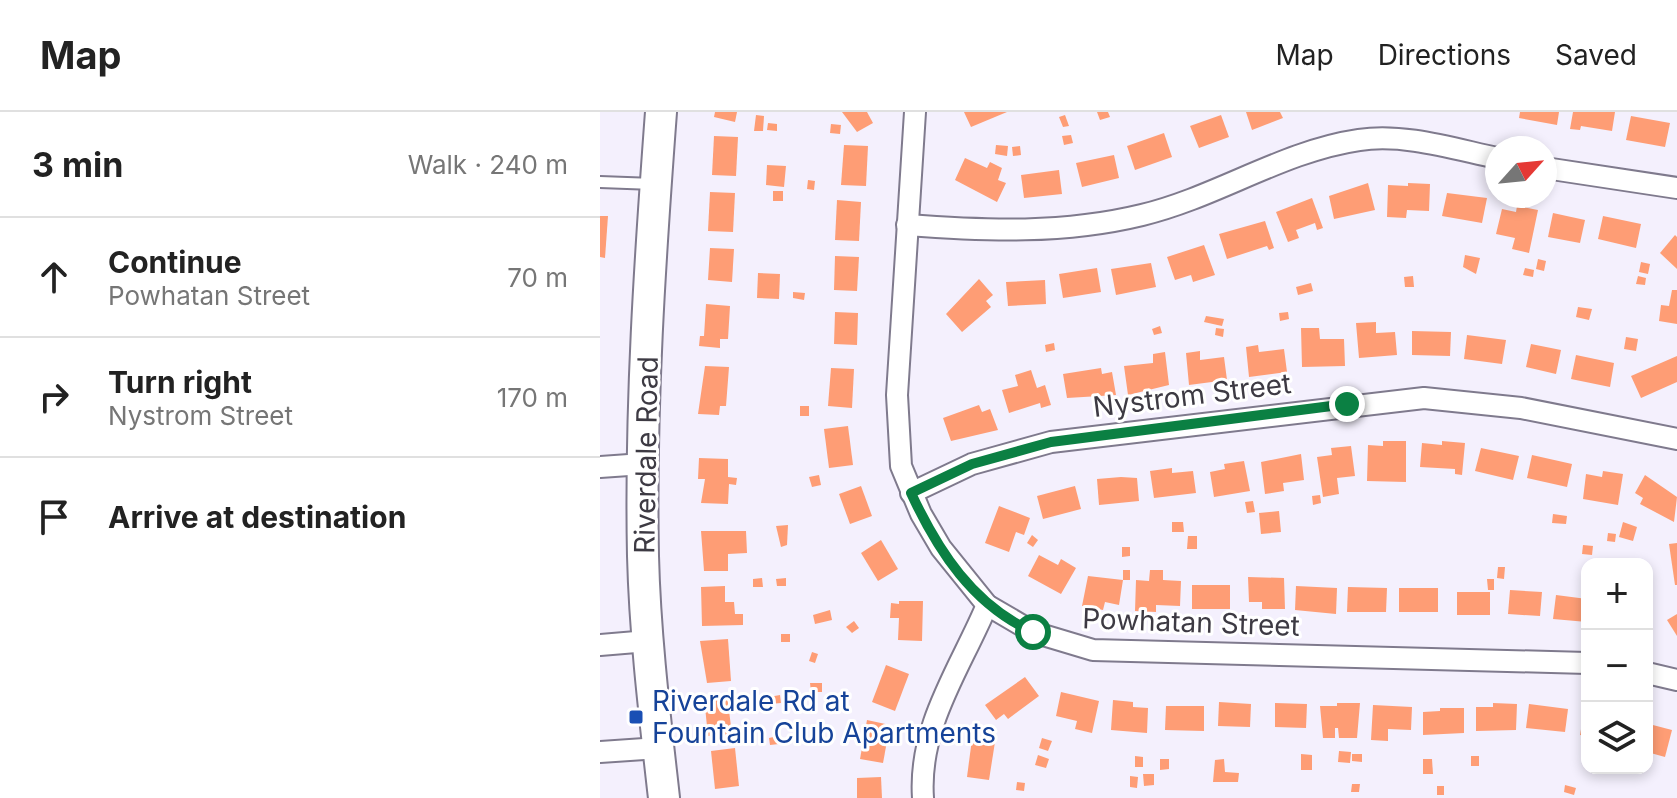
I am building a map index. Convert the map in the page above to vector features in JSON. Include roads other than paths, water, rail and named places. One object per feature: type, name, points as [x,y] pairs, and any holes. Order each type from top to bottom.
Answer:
[{"type":"main road","name":"Riverdale Road","points":[[661,112],[643,464],[648,641],[664,798]]},
{"type":"street","name":"Powhatan Street","points":[[915,112],[897,417],[898,453],[911,493],[953,566],[987,605],[1033,632],[1093,650],[1581,663]]},
{"type":"street","points":[[907,225],[1005,232],[1042,231],[1140,216],[1225,188],[1281,162],[1362,139],[1424,143],[1485,156]]},
{"type":"street","points":[[1557,170],[1677,188]]},
{"type":"street","name":"Nystrom Street","points":[[911,493],[972,464],[1051,442],[1424,398],[1521,408],[1677,439]]},
{"type":"street","points":[[600,467],[643,464]]},
{"type":"street","points":[[923,798],[922,763],[928,733],[987,605]]},
{"type":"street","points":[[600,645],[648,641]]},
{"type":"street","points":[[1653,674],[1677,680]]},
{"type":"street","points":[[600,752],[659,748]]},
{"type":"lane","points":[[600,182],[656,184]]},
{"type":"place","name":"Riverdale Rd at Fountain Club Apartments","points":[[636,717]]}]
